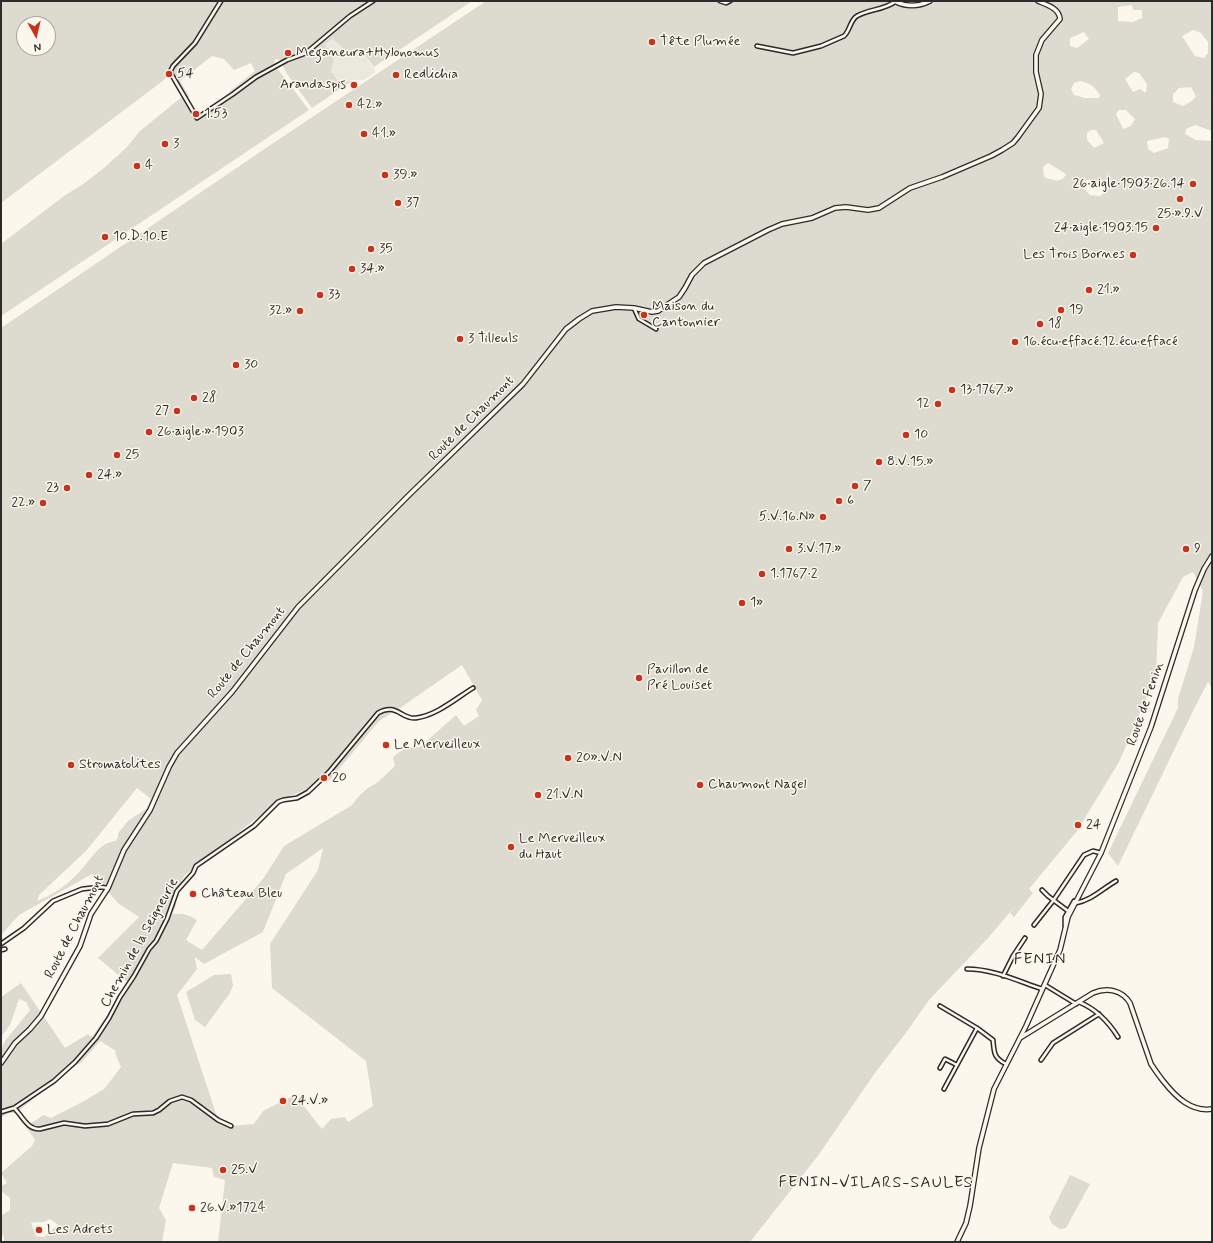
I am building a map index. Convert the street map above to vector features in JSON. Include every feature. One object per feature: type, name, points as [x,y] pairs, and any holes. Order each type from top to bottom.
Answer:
[{"type":"street","points":[[221,1],[195,43],[173,66],[170,72],[197,118],[256,77],[287,60],[306,53],[350,16],[373,1]]},
{"type":"street","points":[[720,1],[726,3],[730,1]]},
{"type":"street","points":[[757,46],[793,52],[821,46],[844,36],[852,21],[857,16],[884,7],[895,1],[911,6],[921,5],[930,1]]},
{"type":"street","name":"Route de Chaumont","points":[[1,1063],[15,1043],[41,1016],[80,946],[91,914],[108,888],[124,850],[150,810],[169,767],[177,753],[232,692],[298,607],[408,496],[523,384],[566,329],[579,318],[592,311],[616,307],[634,308],[655,312],[679,297],[692,275],[704,263],[768,230],[782,224],[812,218],[835,208],[852,207],[868,210],[879,208],[910,188],[942,177],[991,156],[1008,146],[1023,131],[1039,108],[1041,94],[1036,72],[1036,55],[1042,40],[1060,19],[1060,16],[1056,10],[1038,1]]},
{"type":"street","points":[[634,308],[639,319],[656,329]]},
{"type":"street","name":"Route de Fenin","points":[[957,1242],[966,1223],[975,1169],[994,1089],[1026,1026],[1062,946],[1068,917],[1101,853],[1151,727],[1195,590],[1204,569],[1212,556]]},
{"type":"street","name":"Chemin de la Seigneurie","points":[[1,1112],[14,1108],[54,1081],[75,1062],[96,1038],[149,949],[156,941],[167,920],[177,891],[193,873],[196,866],[254,826],[278,802],[297,798],[308,792],[329,772],[378,713],[391,710],[412,718],[424,717],[439,710],[473,688]]},
{"type":"street","points":[[1034,925],[1054,901],[1084,855],[1093,851],[1101,853]]},
{"type":"street","points":[[1076,903],[1097,895],[1104,888],[1116,882]]},
{"type":"street","points":[[1,944],[24,928],[53,901],[82,889],[100,887],[108,888]]},
{"type":"street","points":[[1042,890],[1068,911]]},
{"type":"street","points":[[1066,929],[1064,920],[1076,898],[1079,897]]},
{"type":"street","points":[[1003,976],[1013,956],[1025,938]]},
{"type":"street","points":[[1,950],[5,949]]},
{"type":"street","points":[[967,969],[978,969],[1042,989]]},
{"type":"street","points":[[1044,984],[1078,1003],[1087,1006],[1099,1014],[1111,1026],[1118,1037]]},
{"type":"street","points":[[1020,1038],[1093,993],[1101,990],[1112,990],[1123,995],[1128,1000],[1154,1069],[1171,1090],[1184,1102],[1203,1110],[1212,1109]]},
{"type":"street","points":[[940,1006],[977,1028],[992,1040],[994,1052],[998,1060],[1006,1064]]},
{"type":"street","points":[[1041,1060],[1053,1044],[1099,1014]]},
{"type":"street","points":[[1026,1026],[1031,1031]]},
{"type":"street","points":[[944,1089],[977,1028]]},
{"type":"street","points":[[940,1068],[945,1059],[957,1065]]},
{"type":"street","points":[[14,1108],[30,1126],[40,1129],[64,1123],[85,1126],[108,1124],[132,1114],[153,1113],[173,1099],[182,1097],[188,1098],[218,1120],[231,1126]]},
{"type":"shaded area","points":[[1,1],[472,1],[374,67],[361,50],[356,48],[349,54],[333,39],[324,44],[334,57],[331,70],[338,81],[352,81],[312,108],[287,74],[280,60],[275,59],[274,64],[309,110],[1,316],[1,244],[105,167],[126,148],[140,131],[183,96],[170,72],[164,80],[1,203]],"holes":[[[212,56],[224,59],[234,70],[251,63],[255,71],[229,92],[231,97],[197,119],[186,102],[189,96],[180,81]]]},
{"type":"shaded area","points":[[486,1],[1212,1],[1212,99],[1210,101],[1212,103],[1212,131],[1195,125],[1186,129],[1185,134],[1196,140],[1212,141],[1212,688],[1208,682],[1118,866],[1108,853],[1178,708],[1178,699],[1194,647],[1203,591],[1193,572],[1183,577],[1158,623],[1156,675],[1119,762],[1077,831],[1029,889],[1033,893],[1014,917],[1010,913],[1017,904],[988,938],[929,1000],[875,1073],[817,1157],[750,1242],[218,1242],[225,1180],[214,1177],[212,1168],[173,1163],[159,1208],[166,1220],[162,1242],[4,1242],[4,1237],[1,1232],[1,1216],[10,1210],[10,1198],[1,1191],[1,1186],[7,1183],[1,1173],[32,1146],[35,1140],[26,1127],[43,1115],[51,1118],[104,1089],[121,1067],[115,1053],[116,1051],[100,1041],[81,1063],[76,1065],[16,1113],[8,1113],[1,1118],[1,1049],[5,1041],[30,1010],[26,1002],[19,999],[10,1025],[1,1037],[1,997],[21,983],[65,1048],[88,1034],[92,1037],[110,1011],[127,982],[98,958],[139,917],[119,904],[92,874],[19,915],[1,935],[1,328]],"holes":[[[1132,5],[1133,10],[1142,10],[1142,18],[1133,22],[1118,21],[1118,7]],[[1193,30],[1200,32],[1208,42],[1208,53],[1204,58],[1195,56],[1182,36]],[[1084,32],[1089,39],[1077,48],[1070,46],[1070,38]],[[1134,72],[1139,73],[1147,84],[1146,93],[1140,89],[1133,92],[1125,79]],[[1080,81],[1092,86],[1100,95],[1099,98],[1085,98],[1074,95],[1071,89],[1074,83]],[[1191,87],[1196,96],[1192,101],[1183,106],[1173,102],[1173,94],[1179,88]],[[1119,110],[1126,110],[1135,119],[1131,126],[1123,129],[1116,114]],[[1091,130],[1096,130],[1104,143],[1094,148],[1087,140],[1087,133]],[[1165,137],[1169,139],[1168,148],[1154,153],[1148,149],[1147,141]],[[1048,163],[1066,174],[1062,179],[1053,180],[1044,177],[1043,167]],[[1086,180],[1092,180],[1104,187],[1104,193],[1100,196],[1090,195],[1081,186]],[[462,665],[482,700],[476,710],[479,716],[464,726],[456,715],[420,747],[404,749],[393,757],[395,766],[378,782],[359,796],[352,805],[284,846],[263,879],[202,950],[186,940],[197,920],[185,914],[172,914],[176,906],[174,893],[185,875],[278,801],[330,780],[379,721]],[[137,788],[151,799],[146,809],[129,820],[118,833],[116,841],[110,842],[100,848],[76,876],[66,885],[49,896],[37,901],[39,895],[86,851]],[[323,848],[318,870],[270,944],[272,988],[366,1061],[373,1106],[348,1122],[345,1117],[331,1119],[322,1129],[295,1095],[263,1111],[254,1124],[231,1126],[218,1120],[177,995],[197,969],[195,957],[204,964],[263,932],[286,874]],[[50,1219],[58,1225],[44,1237],[36,1236],[31,1223],[43,1222]]]},
{"type":"shaded area","points":[[333,39],[339,43],[361,50],[376,72],[364,80],[339,81],[331,70],[323,44]]},
{"type":"shaded area","points":[[231,974],[233,985],[230,993],[205,1027],[195,1020],[186,992],[214,975]]},
{"type":"shaded area","points":[[1070,1175],[1090,1184],[1066,1228],[1060,1229],[1052,1224],[1049,1217]]},
{"type":"place","name":"Tête Plumée","points":[[652,42]]},
{"type":"place","name":"Meganeura+Hylonomus","points":[[288,53]]},
{"type":"place","name":"54","points":[[169,74]]},
{"type":"place","name":"Redlichia","points":[[396,75]]},
{"type":"place","name":"Arandaspis","points":[[354,85]]},
{"type":"place","name":"42.»","points":[[349,105]]},
{"type":"place","name":"1.53","points":[[196,114]]},
{"type":"place","name":"41.»","points":[[364,134]]},
{"type":"place","name":"3","points":[[165,144]]},
{"type":"place","name":"4","points":[[137,166]]},
{"type":"place","name":"39.»","points":[[385,175]]},
{"type":"place","name":"26·aigle·1903·26.14","points":[[1193,184]]},
{"type":"place","name":"25·».9.V","points":[[1180,199]]},
{"type":"place","name":"37","points":[[398,203]]},
{"type":"place","name":"24·aigle·1903.15","points":[[1156,228]]},
{"type":"place","name":"10.D.10.E","points":[[105,237]]},
{"type":"place","name":"35","points":[[371,249]]},
{"type":"place","name":"Les Trois Bornes","points":[[1133,255]]},
{"type":"place","name":"34.»","points":[[352,269]]},
{"type":"place","name":"21.»","points":[[1089,290]]},
{"type":"place","name":"33","points":[[320,295]]},
{"type":"place","name":"19","points":[[1061,310]]},
{"type":"place","name":"32.»","points":[[300,311]]},
{"type":"place","name":"Maison du Cantonnier","points":[[644,315]]},
{"type":"place","name":"18","points":[[1040,324]]},
{"type":"place","name":"3 Tilleuls","points":[[460,339]]},
{"type":"place","name":"16.écu·effacé.12.écu·effacé","points":[[1015,342]]},
{"type":"place","name":"30","points":[[236,365]]},
{"type":"place","name":"13·1767.»","points":[[952,390]]},
{"type":"place","name":"28","points":[[194,398]]},
{"type":"place","name":"12","points":[[938,404]]},
{"type":"place","name":"27","points":[[177,411]]},
{"type":"place","name":"26·aigle·»·1903","points":[[149,432]]},
{"type":"place","name":"10","points":[[906,435]]},
{"type":"place","name":"25","points":[[117,455]]},
{"type":"place","name":"8.V.15.»","points":[[879,462]]},
{"type":"place","name":"24.»","points":[[89,475]]},
{"type":"place","name":"7","points":[[855,486]]},
{"type":"place","name":"23","points":[[67,488]]},
{"type":"place","name":"6","points":[[839,501]]},
{"type":"place","name":"22.»","points":[[43,503]]},
{"type":"place","name":"5.V.16.N»","points":[[823,517]]},
{"type":"place","name":"3.V.17.»","points":[[789,549]]},
{"type":"place","name":"9","points":[[1186,549]]},
{"type":"place","name":"1.1767·2","points":[[762,574]]},
{"type":"place","name":"1»","points":[[742,603]]},
{"type":"place","name":"Pavillon de Pré Louiset","points":[[639,678]]},
{"type":"place","name":"Le Merveilleux","points":[[386,745]]},
{"type":"place","name":"20».V.N","points":[[568,758]]},
{"type":"place","name":"Stromatolites","points":[[71,765]]},
{"type":"place","name":"20","points":[[324,778]]},
{"type":"place","name":"Chaumont Nagel","points":[[700,785]]},
{"type":"place","name":"21.V.N","points":[[538,795]]},
{"type":"place","name":"24","points":[[1078,825]]},
{"type":"place","name":"Le Merveilleux du Haut","points":[[511,847]]},
{"type":"place","name":"Château Bleu","points":[[193,894]]},
{"type":"place","name":"24.V.»","points":[[283,1101]]},
{"type":"place","name":"25.V","points":[[223,1170]]},
{"type":"place","name":"26.V.»1724","points":[[192,1208]]},
{"type":"place","name":"Les Adrets","points":[[39,1230]]},
{"type":"district","name":"FENIN","points":[[1040,961]]},
{"type":"district","name":"FENIN-VILARS-SAULES","points":[[876,1184]]}]
